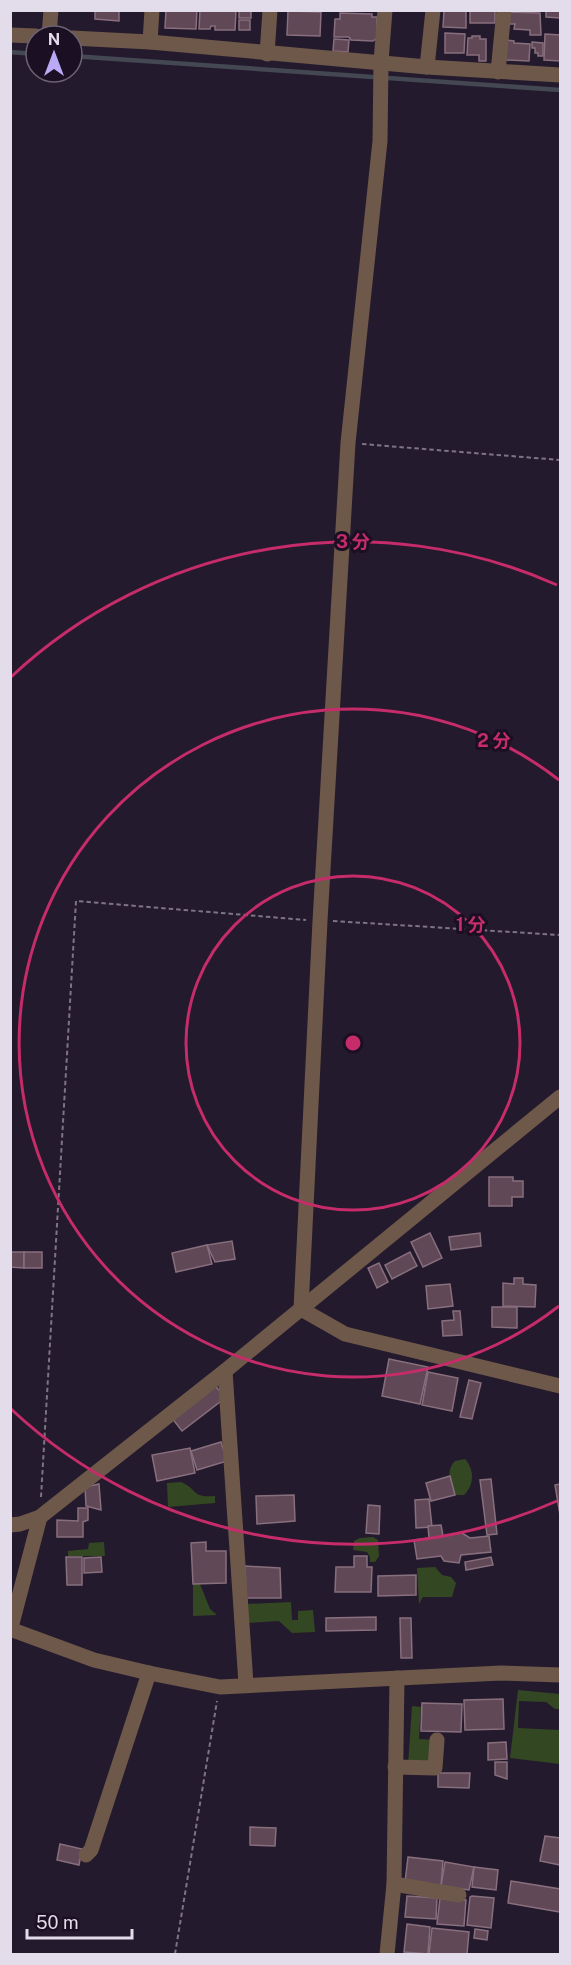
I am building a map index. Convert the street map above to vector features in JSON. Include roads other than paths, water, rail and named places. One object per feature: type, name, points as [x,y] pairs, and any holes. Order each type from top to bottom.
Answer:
[{"type":"street","points":[[150,42],[152,10]]},
{"type":"street","points":[[267,54],[270,10]]},
{"type":"street","points":[[301,1309],[320,921],[348,443],[380,141],[385,10]]},
{"type":"street","points":[[428,67],[433,10]]},
{"type":"street","points":[[498,72],[504,10]]},
{"type":"street","points":[[84,39],[150,42],[267,54],[382,70],[428,67],[561,75]]},
{"type":"street","points":[[10,1525],[40,1517],[225,1371],[561,1097]]},
{"type":"street","points":[[301,1309],[345,1334],[561,1386]]},
{"type":"street","points":[[225,1371],[246,1684]]},
{"type":"street","points":[[40,1517],[11,1630],[94,1660],[220,1687],[501,1673],[561,1675]]},
{"type":"street","points":[[86,1855],[91,1850],[149,1673]]},
{"type":"street","points":[[387,1954],[394,1884],[397,1678]]},
{"type":"street","points":[[395,1767],[435,1768],[437,1740]]},
{"type":"street","points":[[394,1884],[459,1895]]},
{"type":"waterway","points":[[10,52],[24,53]]},
{"type":"waterway","points":[[84,57],[560,90]]}]
